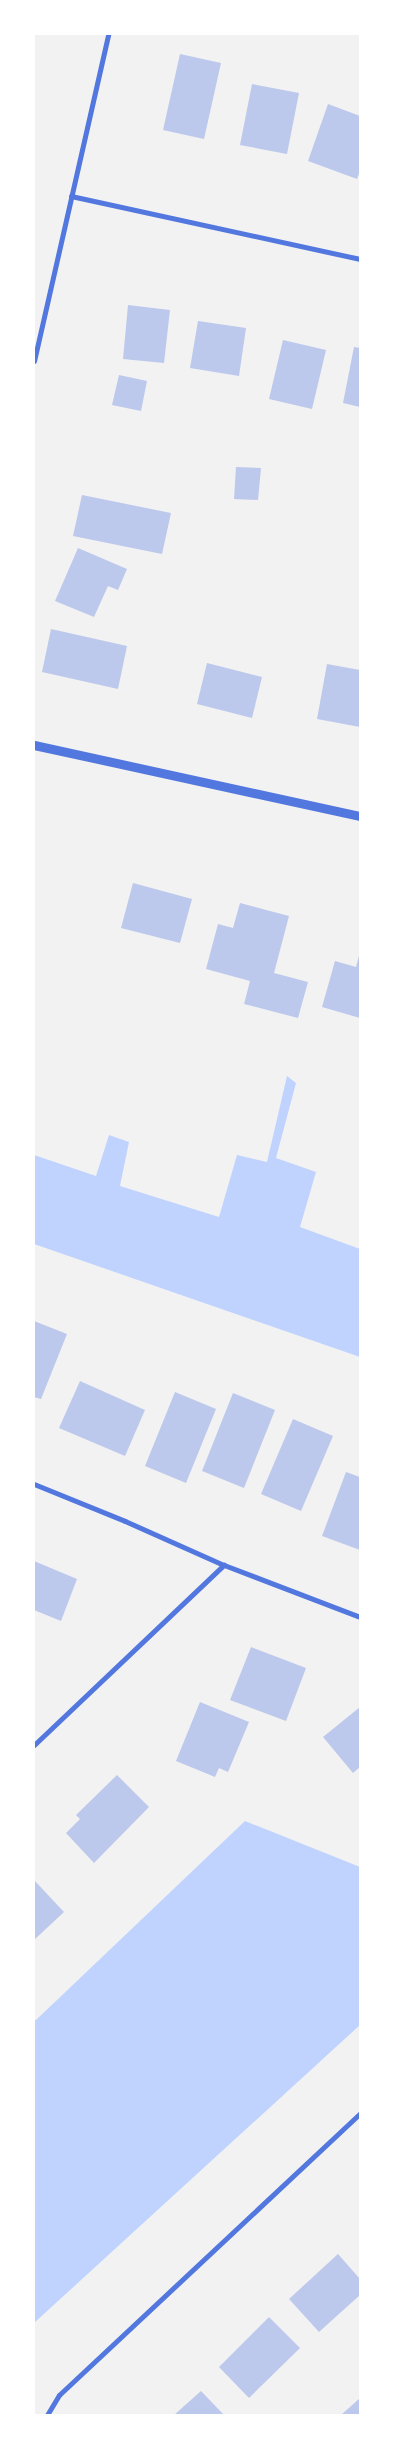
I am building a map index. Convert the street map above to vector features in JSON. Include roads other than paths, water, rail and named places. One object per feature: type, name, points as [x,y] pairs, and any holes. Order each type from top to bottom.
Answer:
[{"type":"street","points":[[34,361],[108,34]]},
{"type":"street","points":[[71,196],[360,259]]},
{"type":"street","points":[[34,745],[360,816]]},
{"type":"street","points":[[34,1484],[125,1521],[224,1565],[360,1617]]},
{"type":"street","points":[[34,1745],[224,1565]]},
{"type":"street","points":[[47,2415],[59,2395],[360,2114]]},
{"type":"water","points":[[287,1076],[296,1083],[276,1158],[316,1172],[300,1227],[360,1249],[360,1357],[34,1244],[34,1155],[96,1176],[109,1135],[129,1142],[120,1186],[219,1217],[237,1155],[267,1162]]},
{"type":"water","points":[[245,1821],[360,1867],[360,2025],[34,2323],[34,2019],[36,2020]]}]
